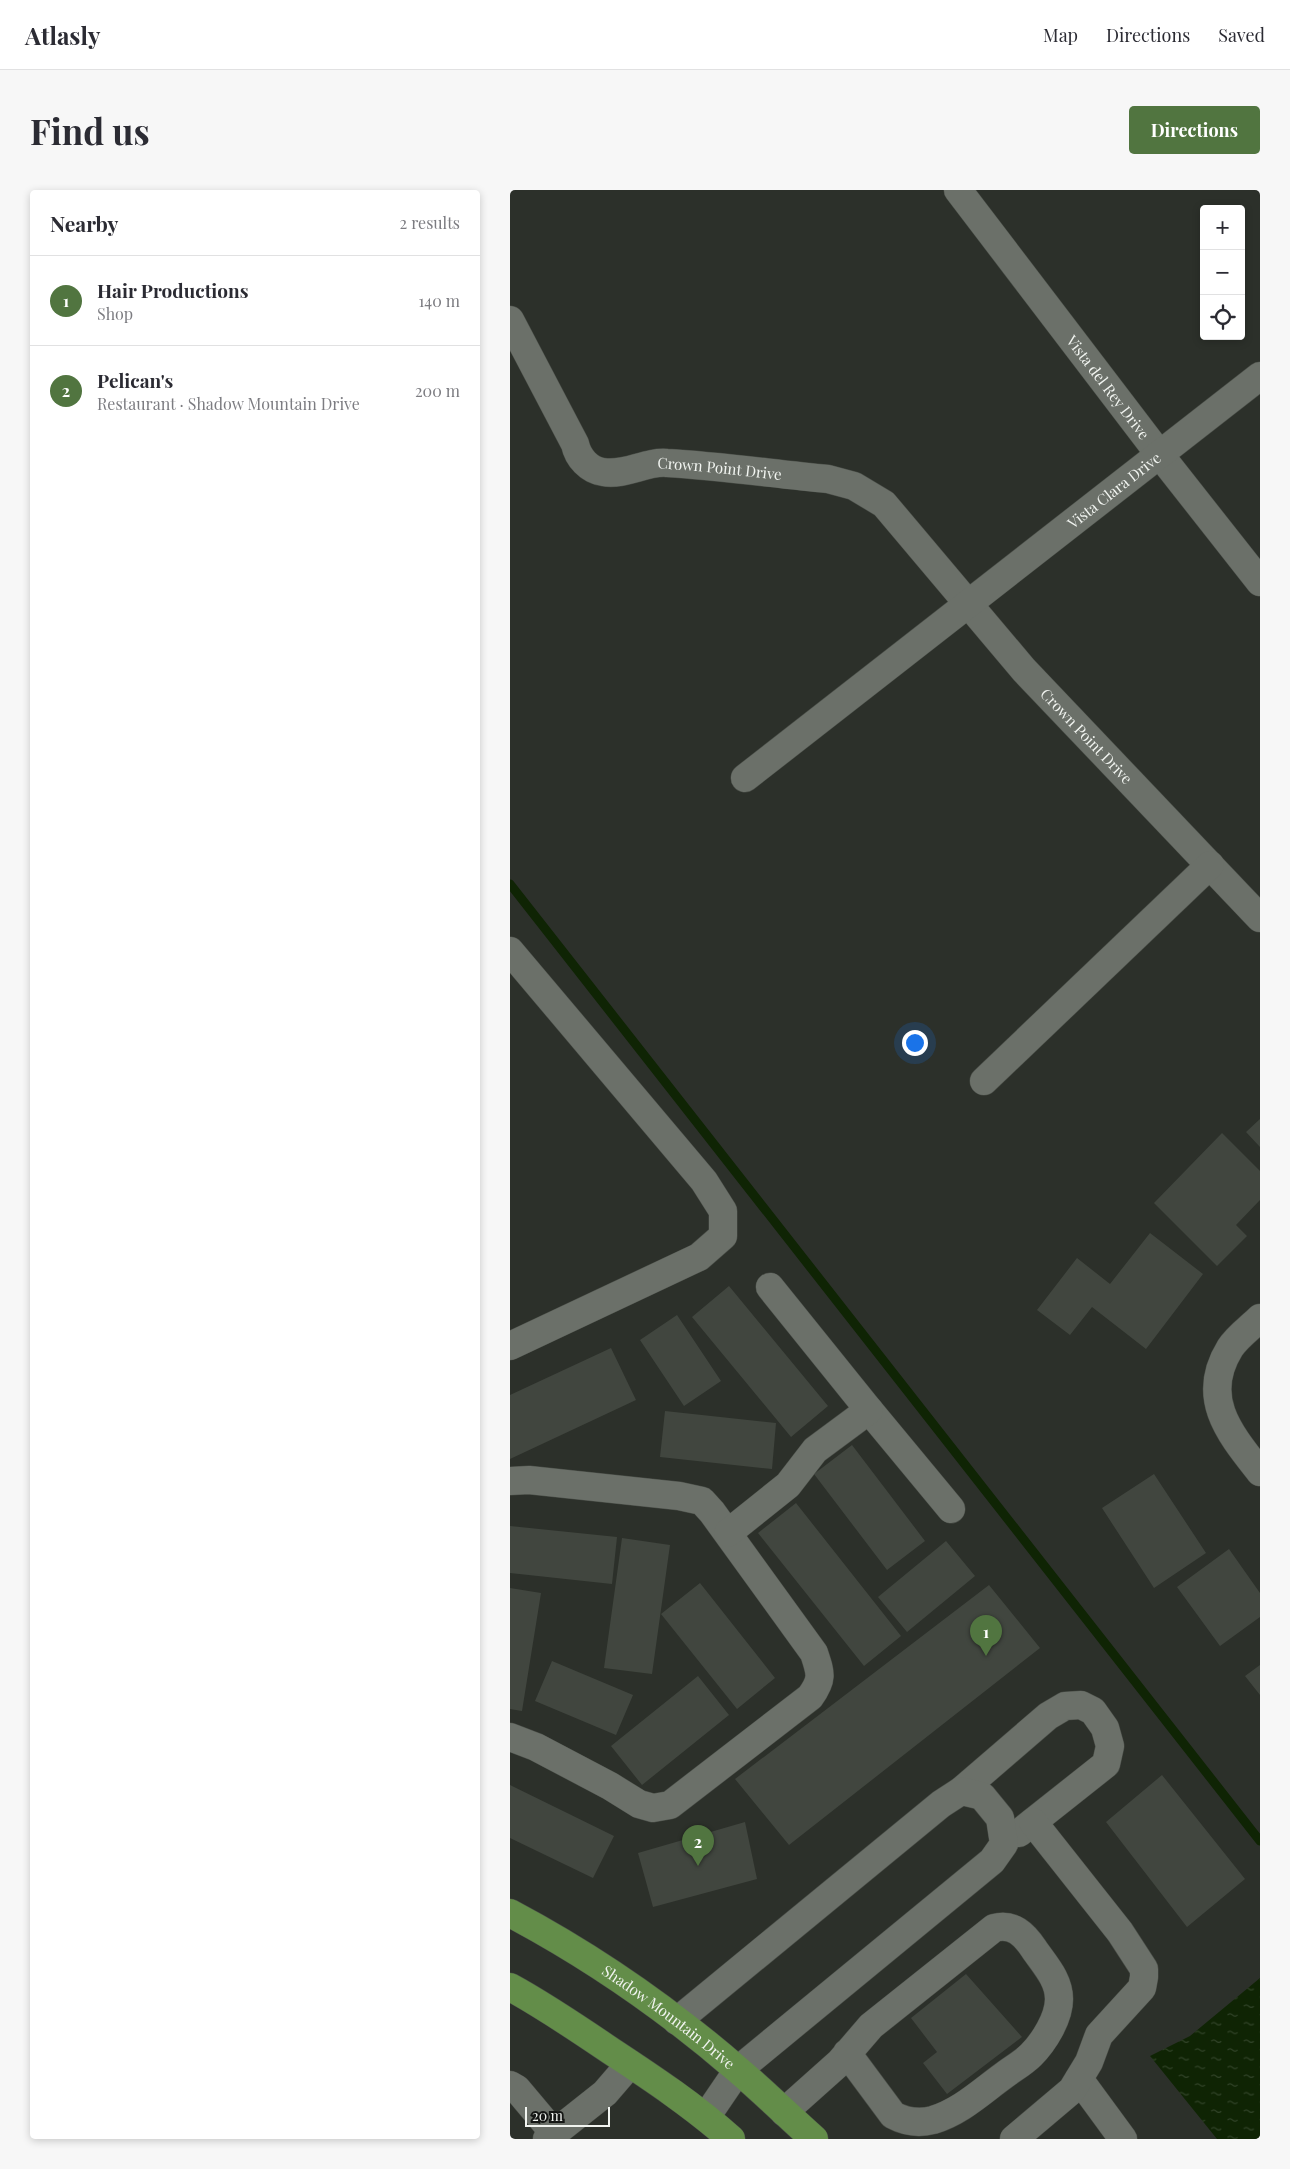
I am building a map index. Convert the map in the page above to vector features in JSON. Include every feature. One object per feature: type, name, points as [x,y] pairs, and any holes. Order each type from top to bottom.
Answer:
[{"type":"main road","name":"Shadow Mountain Drive","points":[[510,1914],[599,1966],[676,2021],[738,2070],[814,2139]]},
{"type":"main road","points":[[510,1987],[541,2004],[630,2064],[706,2117],[730,2139]]},
{"type":"street","name":"Vista del Rey Drive","points":[[958,190],[1160,455],[1260,582]]},
{"type":"street","name":"Crown Point Drive","points":[[510,320],[575,444],[577,453],[588,466],[602,472],[616,473],[664,462],[828,479],[854,486],[884,504],[1024,670],[1260,918]]},
{"type":"street","name":"Vista Clara Drive","points":[[967,604],[1260,376]]},
{"type":"street","points":[[745,778],[967,604]]},
{"type":"street","points":[[984,1081],[1210,865]]},
{"type":"street","points":[[510,951],[704,1181],[723,1211],[723,1236],[699,1257],[510,1346]]},
{"type":"street","points":[[770,1287],[951,1509]]},
{"type":"street","points":[[1260,1318],[1231,1346],[1224,1360],[1218,1382],[1220,1414],[1231,1435],[1260,1472]]},
{"type":"street","points":[[728,1534],[788,1485],[815,1450],[869,1410]]},
{"type":"street","points":[[510,1481],[529,1480],[678,1496],[702,1502],[712,1512],[814,1653],[819,1667],[820,1683],[810,1697],[670,1805],[653,1808],[638,1804],[610,1786],[536,1747],[510,1737]]},
{"type":"street","points":[[676,2021],[941,1804],[961,1791],[1048,1716],[1065,1706],[1081,1705],[1094,1711],[1105,1728],[1110,1746],[1106,1764],[1004,1844],[992,1861],[738,2070],[706,2117]]},
{"type":"street","points":[[961,1791],[982,1796],[1000,1818],[1004,1844]]},
{"type":"street","points":[[1014,2139],[1072,2090],[1104,2027],[1121,2013],[1142,1988],[1144,1969],[1120,1932],[1033,1822]]},
{"type":"street","points":[[784,2112],[847,2053],[871,2026],[994,1928],[1004,1925],[1018,1930],[1028,1940],[1056,1981],[1059,1999],[1057,2015],[1031,2055],[952,2113],[917,2122],[904,2121],[893,2115],[847,2053]]},
{"type":"street","points":[[510,2085],[517,2089],[551,2136],[605,2092],[630,2064]]},
{"type":"street","points":[[1079,2079],[1123,2139]]},
{"type":"water","points":[[1260,1978],[1260,2139],[1217,2139],[1150,2056],[1190,2036]]},
{"type":"building","points":[[1260,1119],[1260,1147],[1246,1132]]},
{"type":"building","points":[[1222,1133],[1260,1171],[1260,1200],[1236,1225],[1247,1236],[1217,1266],[1154,1203]]},
{"type":"building","points":[[1150,1233],[1203,1274],[1146,1349],[1092,1307],[1070,1335],[1037,1310],[1077,1258],[1110,1284]]},
{"type":"building","points":[[729,1286],[828,1406],[791,1437],[692,1317]]},
{"type":"building","points":[[677,1315],[721,1381],[684,1406],[640,1340]]},
{"type":"building","points":[[611,1348],[636,1400],[510,1459],[510,1395]]},
{"type":"building","points":[[665,1411],[776,1423],[772,1469],[660,1457]]},
{"type":"building","points":[[852,1445],[925,1541],[887,1570],[814,1474]]},
{"type":"building","points":[[1154,1474],[1206,1553],[1154,1588],[1102,1508]]},
{"type":"building","points":[[796,1503],[901,1636],[864,1666],[758,1533]]},
{"type":"building","points":[[510,1526],[617,1537],[612,1584],[510,1573]]},
{"type":"building","points":[[622,1538],[670,1545],[652,1674],[604,1668]]},
{"type":"building","points":[[946,1541],[975,1576],[907,1632],[878,1597]]},
{"type":"building","points":[[1229,1549],[1260,1593],[1260,1617],[1220,1646],[1177,1587]]},
{"type":"building","points":[[700,1583],[775,1678],[737,1709],[661,1614]]},
{"type":"building","points":[[989,1585],[1040,1648],[789,1845],[735,1779]]},
{"type":"building","points":[[510,1588],[541,1593],[522,1711],[510,1709]]},
{"type":"building","points":[[552,1661],[633,1695],[616,1735],[535,1701]]},
{"type":"building","points":[[1260,1665],[1260,1695],[1245,1676]]},
{"type":"building","points":[[698,1676],[729,1715],[642,1785],[611,1746]]},
{"type":"building","points":[[1162,1775],[1245,1879],[1187,1927],[1106,1822]]},
{"type":"building","points":[[510,1785],[614,1836],[593,1878],[510,1838]]},
{"type":"building","points":[[745,1822],[757,1879],[653,1907],[638,1853]]},
{"type":"building","points":[[966,1974],[1022,2037],[947,2094],[923,2063],[937,2052],[911,2018]]},
{"type":"waterway","points":[[510,884],[1260,1841]]},
{"type":"place","name":"Hair Productions","points":[[986,1656]]},
{"type":"place","name":"Pelican's","points":[[698,1866]]}]
